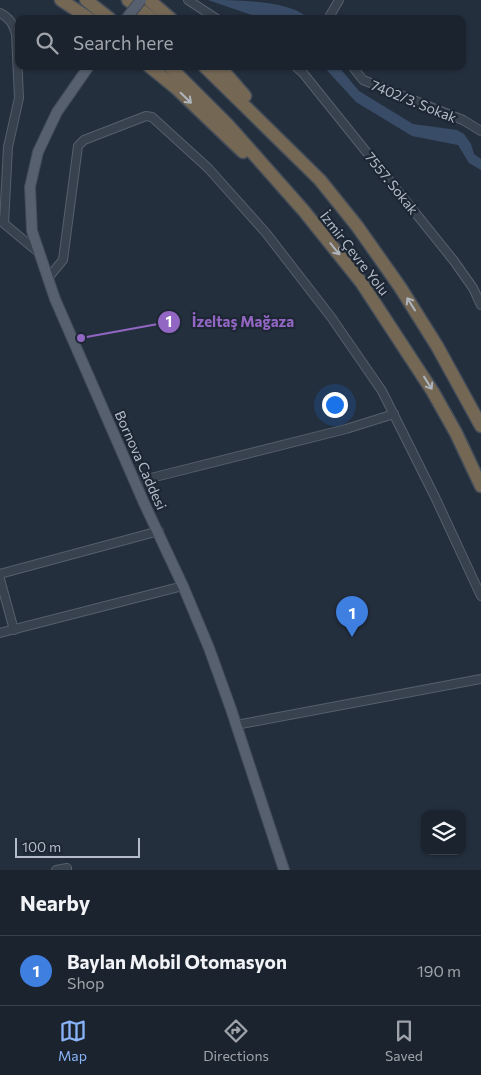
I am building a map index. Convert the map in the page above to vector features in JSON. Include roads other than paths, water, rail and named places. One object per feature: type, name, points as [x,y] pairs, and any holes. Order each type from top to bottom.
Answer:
[{"type":"highway","points":[[61,0],[84,15]]},
{"type":"highway","points":[[86,0],[105,15]]},
{"type":"highway","points":[[128,0],[148,15]]},
{"type":"highway","points":[[149,0],[166,15]]},
{"type":"highway","points":[[154,70],[176,88],[304,212]]},
{"type":"highway","name":"İzmir Çevre Yolu","points":[[173,70],[228,125],[304,212],[361,282],[433,392],[456,433],[481,486]]},
{"type":"highway","name":"İzmir Çevre Yolu","points":[[208,70],[320,180],[357,226],[400,287],[437,346],[481,426]]},
{"type":"highway","points":[[223,70],[320,180]]},
{"type":"main road","points":[[129,15],[141,0]]},
{"type":"main road","name":"Bornova Caddesi","points":[[86,70],[57,112],[38,152],[30,187],[32,232],[48,278],[135,482],[184,586],[209,648],[284,870]]},
{"type":"street","points":[[188,0],[211,15]]},
{"type":"street","points":[[330,15],[339,0]]},
{"type":"street","points":[[0,13],[8,17],[15,30]]},
{"type":"street","points":[[18,70],[19,98],[8,147],[2,222],[38,252]]},
{"type":"street","name":"7557. Sokak","points":[[300,70],[454,261],[473,288],[481,305]]},
{"type":"street","name":"7402/3. Sokak","points":[[355,70],[363,80],[463,120],[481,131]]},
{"type":"street","points":[[48,278],[63,260],[66,222],[78,146],[84,140],[146,116],[152,117],[208,168],[266,233],[331,317],[382,391],[481,596]]},
{"type":"street","points":[[135,482],[338,431],[394,414]]},
{"type":"street","points":[[0,574],[159,531]]},
{"type":"street","points":[[0,579],[14,630]]},
{"type":"street","points":[[0,633],[184,586]]},
{"type":"street","points":[[236,725],[481,678]]},
{"type":"street","points":[[56,870],[67,868],[67,870]]},
{"type":"water","points":[[208,0],[262,2],[289,8],[304,15],[251,15]]},
{"type":"water","points":[[327,70],[341,70],[359,91],[413,124],[457,130],[464,134],[471,144],[474,154],[481,159],[481,170],[469,163],[458,145],[412,136],[356,102]]},
{"type":"place","name":"İzeltaş Mağaza","points":[[81,338]]},
{"type":"place","name":"Baylan Mobil Otomasyon","points":[[352,637]]}]
